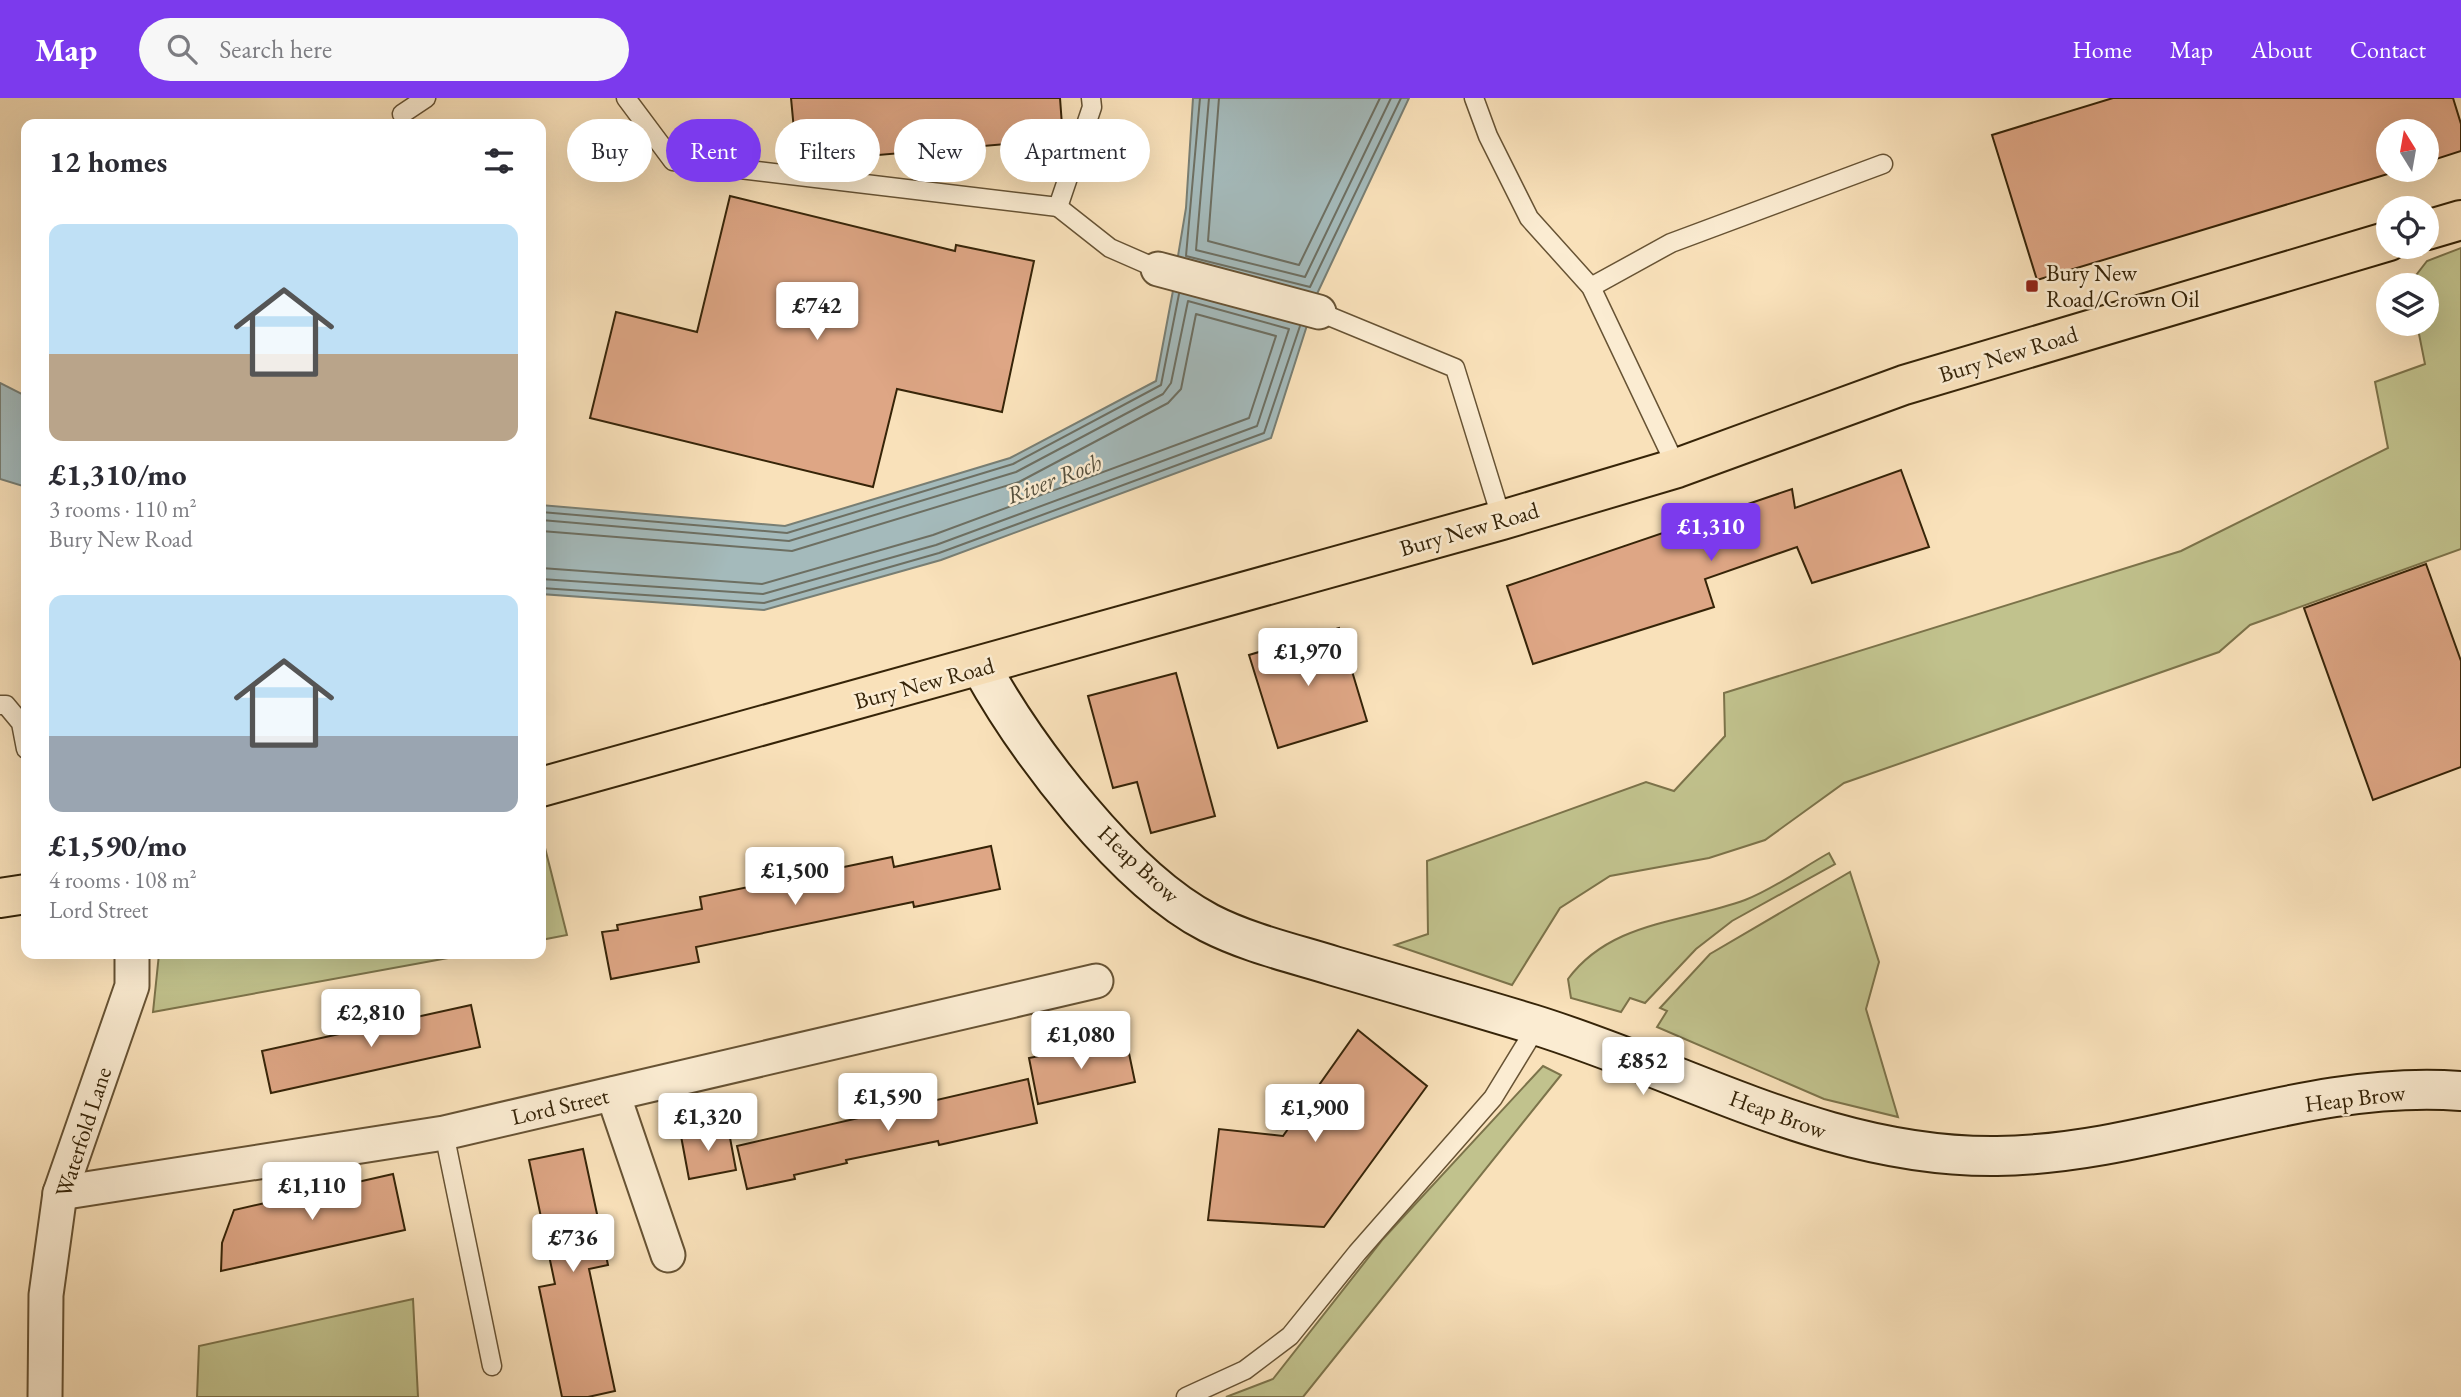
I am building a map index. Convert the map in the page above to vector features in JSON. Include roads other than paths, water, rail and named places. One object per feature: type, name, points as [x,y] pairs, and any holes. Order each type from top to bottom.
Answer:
[{"type":"highway","points":[[2439,226],[2461,220]]},
{"type":"highway","name":"Bury New Road","points":[[546,786],[1503,520],[1677,468],[1904,385],[2376,246]]},
{"type":"highway","points":[[0,898],[21,895]]},
{"type":"street","points":[[1158,269],[1319,312]]},
{"type":"street","name":"Heap Brow","points":[[981,667],[1003,706],[1039,757],[1115,848],[1163,892],[1209,923],[1268,946],[1537,1026],[1822,1132],[1885,1146],[1995,1156],[2085,1150],[2376,1091],[2461,1091]]},
{"type":"street","name":"Waterfold Lane","points":[[44,1397],[46,1295],[60,1193],[132,986],[132,959]]},
{"type":"street","name":"Lord Street","points":[[60,1193],[444,1133],[1096,981]]},
{"type":"street","points":[[613,1094],[668,1255]]},
{"type":"lane","points":[[402,114],[426,98]]},
{"type":"lane","points":[[626,98],[673,161],[1058,207],[1110,247],[1158,269]]},
{"type":"lane","points":[[1058,207],[1092,107],[1091,98]]},
{"type":"lane","points":[[1474,98],[1488,136],[1529,218],[1591,287],[1677,468]]},
{"type":"lane","points":[[1591,287],[1671,243],[1883,164]]},
{"type":"lane","points":[[1319,312],[1455,369],[1503,520]]},
{"type":"lane","points":[[0,705],[6,705],[21,723]]},
{"type":"lane","points":[[1186,1397],[1245,1370],[1290,1336],[1357,1254],[1493,1098],[1537,1026]]},
{"type":"lane","points":[[444,1133],[492,1366]]},
{"type":"water","points":[[1193,98],[1409,98],[1316,296],[1177,262],[1186,208]]},
{"type":"water","name":"River Roch","points":[[1175,280],[1310,316],[1271,438],[941,560],[764,610],[546,594],[546,505],[785,526],[1010,458],[1156,381]]},
{"type":"water","points":[[0,383],[21,394],[21,485],[0,479]]},
{"type":"place","name":"Bury New Road/Crown Oil","points":[[2032,286]]}]
